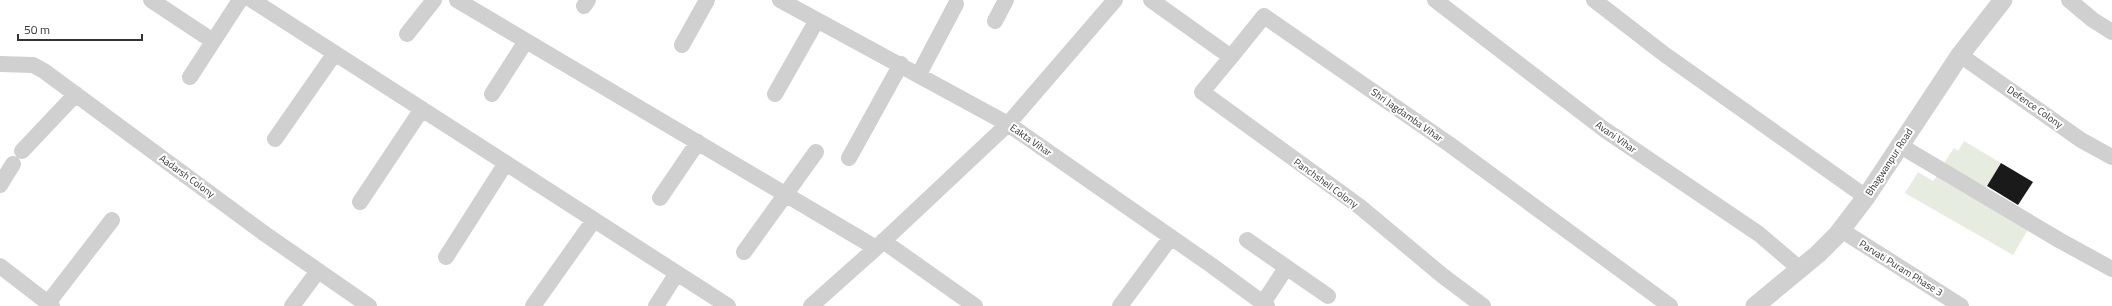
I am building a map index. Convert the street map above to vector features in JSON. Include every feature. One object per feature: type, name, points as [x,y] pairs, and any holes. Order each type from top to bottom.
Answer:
[{"type":"street","points":[[151,0],[213,41]]},
{"type":"street","points":[[190,77],[240,0]]},
{"type":"street","points":[[252,0],[728,306]]},
{"type":"street","points":[[407,34],[434,0]]},
{"type":"street","points":[[458,0],[785,194],[880,245],[975,306]]},
{"type":"street","points":[[682,45],[707,0]]},
{"type":"street","name":"Eakta Vihar","points":[[780,0],[901,64],[1008,124],[1171,237],[1265,305]]},
{"type":"street","points":[[995,21],[1006,0]]},
{"type":"street","points":[[811,306],[880,245],[1008,124],[1115,0]]},
{"type":"street","points":[[1151,0],[1231,57]]},
{"type":"street","name":"Avani Vihar","points":[[1435,0],[1605,130],[1759,234],[1800,269]]},
{"type":"street","points":[[1594,0],[1664,54],[1866,197]]},
{"type":"street","name":"Bhagwanpur Road","points":[[1755,306],[1818,254],[1841,230],[1866,197],[1960,55],[2003,0]]},
{"type":"street","points":[[2069,0],[2112,32]]},
{"type":"street","points":[[919,74],[956,4]]},
{"type":"street","name":"Shri Jagdamba Vihar","points":[[1231,57],[1264,16],[1449,144],[1670,306]]},
{"type":"street","points":[[776,94],[816,20]]},
{"type":"street","points":[[492,94],[526,41]]},
{"type":"street","points":[[274,139],[335,53]]},
{"type":"street","name":"Defence Colony","points":[[1960,55],[2080,140],[2112,157]]},
{"type":"street","name":"Panchshell Colony","points":[[1231,57],[1202,92],[1359,206],[1443,276],[1483,306]]},
{"type":"street","name":"Aadarsh Colony","points":[[0,64],[33,65],[38,67],[265,234],[368,306]]},
{"type":"street","points":[[849,158],[901,64]]},
{"type":"street","points":[[22,151],[76,94]]},
{"type":"street","points":[[360,202],[422,109]]},
{"type":"street","points":[[660,198],[698,142]]},
{"type":"street","points":[[1899,145],[2052,236],[2112,269]]},
{"type":"street","points":[[744,252],[816,152]]},
{"type":"street","points":[[446,257],[506,163]]},
{"type":"street","points":[[0,185],[13,164]]},
{"type":"street","points":[[0,266],[50,305],[112,220]]},
{"type":"street","points":[[533,306],[594,220]]},
{"type":"street","name":"Parvati Puram Phase 3","points":[[1841,230],[1961,306]]},
{"type":"street","points":[[1120,306],[1171,237]]},
{"type":"street","points":[[1247,240],[1328,296]]},
{"type":"street","points":[[1265,305],[1286,268]]},
{"type":"street","points":[[292,306],[318,270]]},
{"type":"street","points":[[656,306],[677,273]]},
{"type":"shaded area","points":[[1964,141],[2001,163],[1984,190],[1943,165],[1954,148],[1958,151]]},
{"type":"shaded area","points":[[1918,172],[1933,181],[1937,176],[2029,228],[2013,255],[1905,193]]},
{"type":"building","points":[[2001,163],[2033,182],[2018,205],[1987,186]]}]
